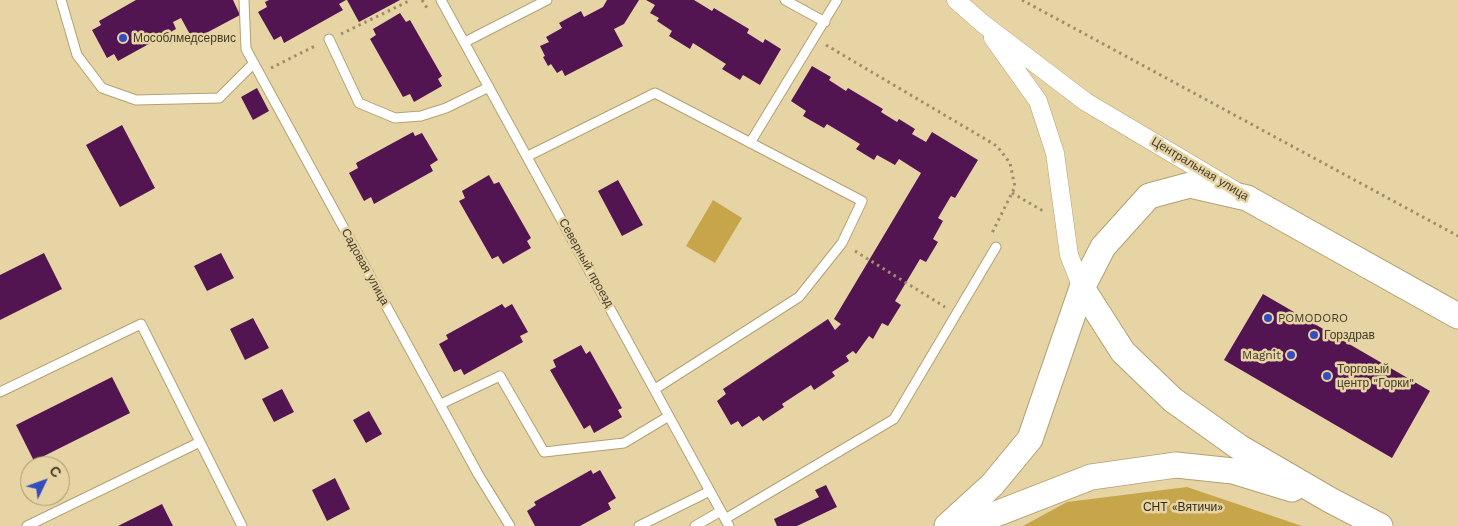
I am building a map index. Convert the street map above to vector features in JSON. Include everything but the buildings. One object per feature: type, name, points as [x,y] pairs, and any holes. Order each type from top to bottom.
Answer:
[{"type":"main road","points":[[947,526],[992,485],[1030,439],[1082,288],[1103,247],[1149,196],[1190,184],[1247,198]]},
{"type":"main road","name":"Центральная улица","points":[[1247,198],[1458,316]]},
{"type":"main road","points":[[1082,288],[1123,352],[1172,400],[1239,446],[1330,500],[1380,526]]},
{"type":"main road","points":[[965,526],[1091,477],[1176,465],[1233,471],[1330,500]]},
{"type":"street","name":"Центральная улица","points":[[956,0],[982,23],[1086,102],[1247,198]]},
{"type":"street","points":[[982,23],[1038,101],[1055,153],[1069,255],[1082,288]]},
{"type":"lane","points":[[61,0],[76,55],[96,82],[102,88],[136,100],[219,98],[254,64]]},
{"type":"lane","name":"Садовая улица","points":[[244,0],[246,49],[478,474],[510,526]]},
{"type":"lane","name":"Северный проезд","points":[[441,0],[725,519]]},
{"type":"lane","points":[[465,42],[547,0]]},
{"type":"lane","points":[[785,0],[824,22]]},
{"type":"lane","points":[[750,143],[837,0]]},
{"type":"lane","points":[[329,39],[359,103],[394,118],[421,116],[446,108],[490,87]]},
{"type":"lane","points":[[528,156],[655,94],[862,201],[842,243],[799,297],[655,390]]},
{"type":"lane","points":[[695,526],[725,519],[894,419],[996,247]]},
{"type":"lane","points":[[0,392],[141,324],[242,526]]},
{"type":"lane","points":[[441,404],[500,376],[544,452],[624,443],[669,416]]},
{"type":"lane","points":[[27,526],[200,442]]},
{"type":"lane","points":[[639,526],[710,490]]},
{"type":"path","points":[[1022,0],[1458,236]]},
{"type":"path","points":[[815,38],[997,146],[1010,163],[1015,187],[988,241],[996,247]]},
{"type":"path","points":[[842,243],[956,314]]},
{"type":"green space","points":[[713,200],[742,218],[715,263],[686,246]]},
{"type":"green space","name":"СНТ «Вятичи»","points":[[1187,487],[1302,526],[1023,526],[1067,502]]},
{"type":"place","name":"Мособлмедсервис","points":[[123,38]]},
{"type":"place","name":"POMODORO","points":[[1268,318]]},
{"type":"place","name":"Горздрав","points":[[1314,335]]},
{"type":"place","name":"Magnit","points":[[1291,355]]},
{"type":"place","name":"Торговый центр \"Горки\"","points":[[1327,376]]}]
